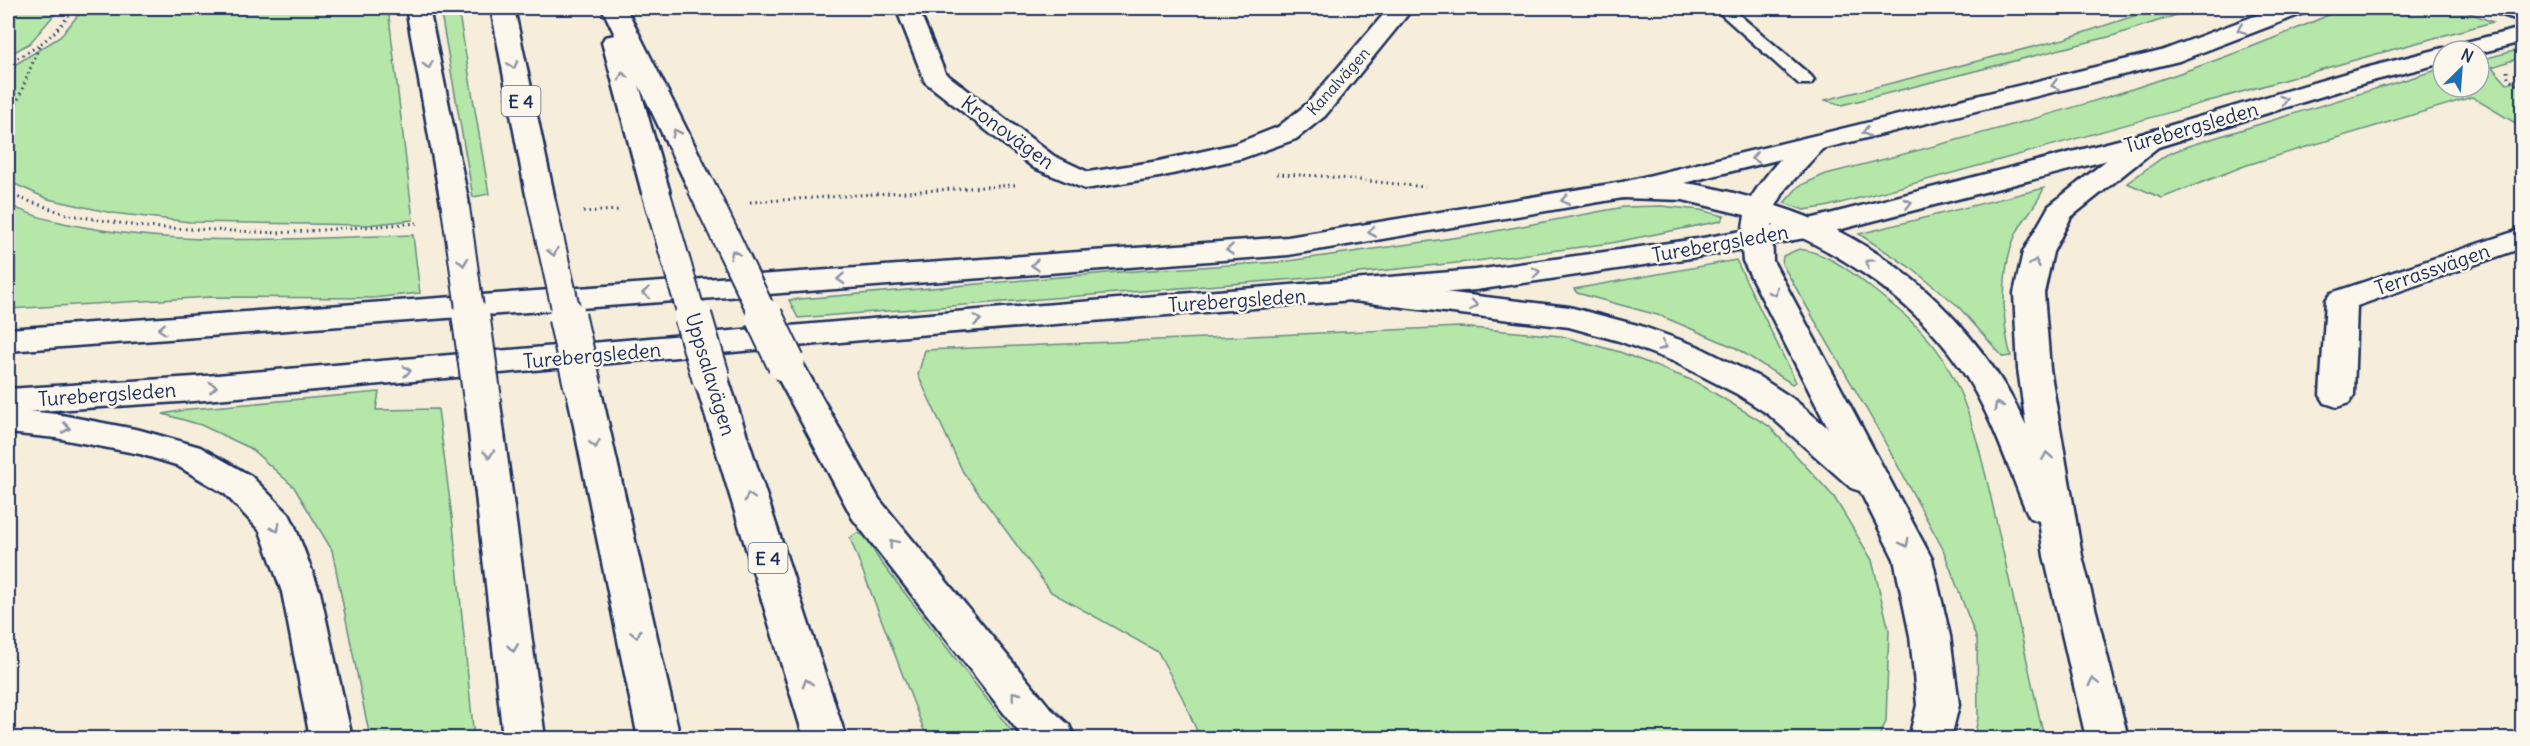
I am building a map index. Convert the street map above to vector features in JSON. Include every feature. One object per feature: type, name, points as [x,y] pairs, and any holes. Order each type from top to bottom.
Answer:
[{"type":"main road","points":[[417,8],[455,204],[482,396],[524,738]]},
{"type":"main road","name":"E 4","points":[[501,8],[659,738]]},
{"type":"main road","name":"Uppsalavägen","points":[[604,8],[711,378],[825,738]]},
{"type":"main road","points":[[614,8],[786,363],[866,508],[1036,722],[1054,738]]},
{"type":"main road","name":"Kronovägen","points":[[907,8],[934,77],[1044,162],[1085,181],[1160,169]]},
{"type":"main road","name":"Kanalvägen","points":[[1160,169],[1243,150],[1287,133],[1316,110],[1401,8]]},
{"type":"main road","points":[[8,340],[1288,246],[1623,190],[2170,56],[2296,8]]},
{"type":"main road","points":[[2504,8],[2523,14]]},
{"type":"main road","points":[[2491,43],[2523,35]]},
{"type":"main road","name":"Turebergsleden","points":[[8,401],[194,389],[907,326],[1476,280],[1686,250],[1757,223],[1810,228],[2148,141],[2359,77],[2431,58]]},
{"type":"main road","points":[[2107,738],[2063,556],[2034,369],[2029,293],[2038,252],[2059,212],[2148,141]]},
{"type":"main road","points":[[1812,145],[1781,176],[1768,193],[1757,223],[1758,261],[1913,559],[1930,636],[1938,705],[1930,738]]},
{"type":"main road","points":[[1623,190],[1689,193],[1757,223]]},
{"type":"main road","points":[[1810,228],[1894,280],[1936,316],[1971,358],[2007,423],[2063,556]]},
{"type":"main road","name":"Terrassvägen","points":[[2337,395],[2343,300],[2523,238]]},
{"type":"main road","points":[[1353,291],[1569,317],[1630,333],[1686,354],[1749,386],[1780,406],[1878,491]]},
{"type":"main road","points":[[8,421],[56,426],[140,442],[188,456],[237,485],[276,524],[301,592],[331,738]]},
{"type":"lane","points":[[1722,8],[1805,80]]},
{"type":"path","points":[[8,63],[40,44],[59,27],[72,8]]},
{"type":"path","points":[[8,125],[40,44]]},
{"type":"path","points":[[2515,68],[2507,70],[2508,78],[2523,90]]},
{"type":"path","points":[[1275,174],[1321,176],[1432,188]]},
{"type":"path","points":[[8,179],[13,196]]},
{"type":"green space","points":[[8,8],[60,8],[30,43],[8,56]]},
{"type":"green space","points":[[84,8],[388,8],[413,220],[367,225],[190,222],[112,213],[48,199],[8,181],[8,69],[60,37]]},
{"type":"green space","points":[[440,8],[458,8],[489,194],[473,197]]},
{"type":"green space","points":[[2158,8],[2198,8],[2112,36],[1842,105],[1825,100],[2064,39]]},
{"type":"green space","points":[[2344,8],[2457,8],[2493,22],[1825,207],[1804,210],[1784,203],[1799,186],[1826,174],[2089,103],[2282,35]]},
{"type":"green space","points":[[2522,49],[2522,57],[2492,67],[2507,84],[2518,81],[2515,74],[2522,70],[2522,127],[2475,99],[2491,99],[2491,57]]},
{"type":"green space","points":[[2431,72],[2431,99],[2465,99],[2247,165],[2162,198],[2127,183],[2166,155],[2188,146]]},
{"type":"green space","points":[[2044,188],[2017,232],[2008,260],[2004,310],[2011,356],[2003,357],[1957,305],[1911,268],[1859,234]]},
{"type":"green space","points":[[8,205],[51,220],[140,235],[231,240],[413,235],[420,293],[372,298],[211,297],[8,309]]},
{"type":"green space","points":[[1661,206],[1700,210],[1724,216],[1721,221],[1611,243],[1476,261],[1321,277],[798,318],[789,300],[1119,272],[1281,262],[1474,235],[1624,207]]},
{"type":"green space","points":[[1799,249],[1818,254],[1854,274],[1920,330],[1944,360],[1971,421],[1983,464],[2044,738],[1974,738],[1978,718],[1977,640],[1943,549],[1875,424],[1782,264],[1783,256]]},
{"type":"green space","points":[[1736,260],[1796,382],[1792,384],[1736,348],[1661,316],[1577,293],[1574,289]]},
{"type":"green space","points":[[1460,327],[1561,336],[1620,352],[1696,382],[1769,426],[1834,497],[1872,560],[1889,630],[1886,722],[1878,738],[1200,738],[1183,699],[1158,652],[1051,592],[963,472],[918,375],[925,350]]},
{"type":"green space","points":[[379,392],[376,410],[438,409],[453,525],[474,738],[370,738],[332,550],[294,487],[250,448],[201,425],[163,414],[190,409]]},
{"type":"green space","points":[[857,533],[864,535],[880,561],[1017,738],[927,738],[850,538]]}]
